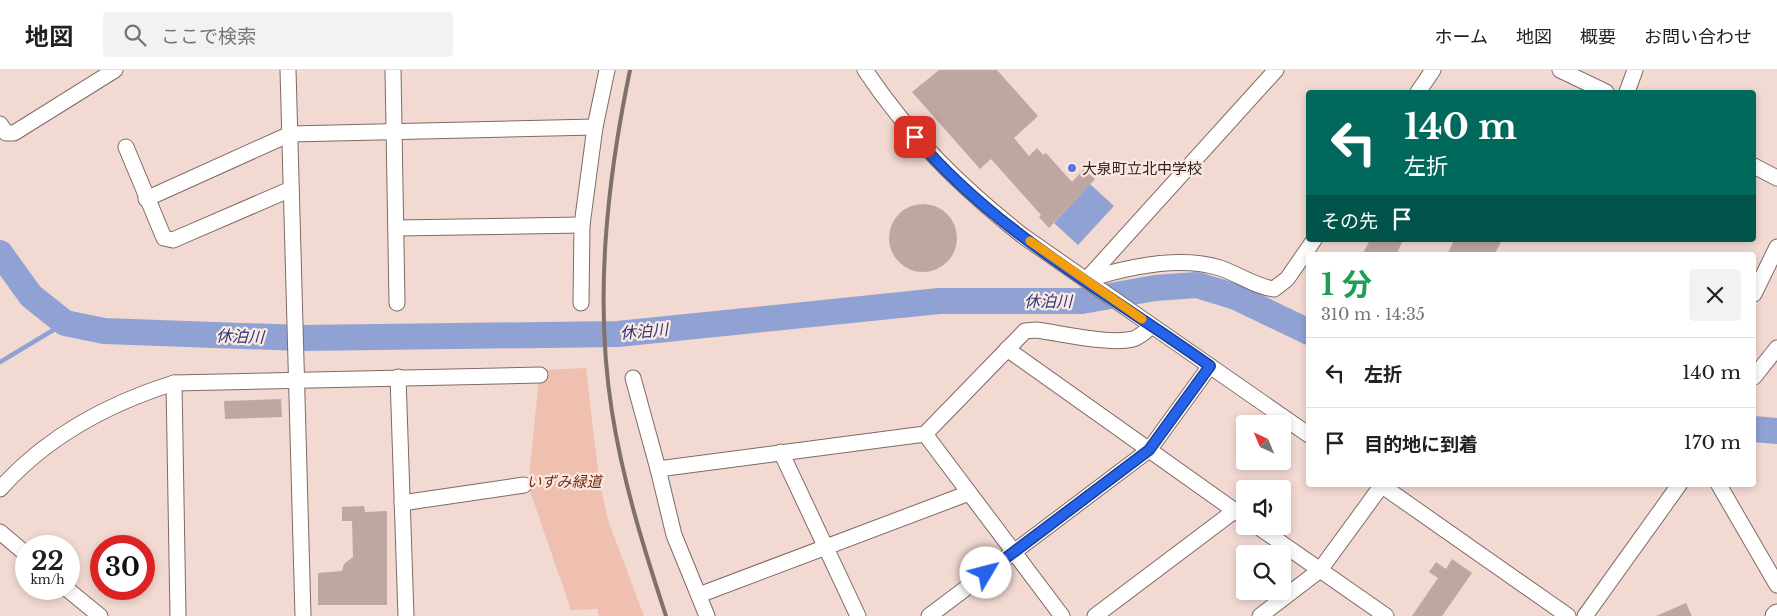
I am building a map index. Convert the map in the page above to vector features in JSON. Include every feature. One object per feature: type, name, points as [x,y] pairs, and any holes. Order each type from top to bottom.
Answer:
[{"type":"street","points":[[0,124],[6,133],[14,133],[115,70]]},
{"type":"street","points":[[288,70],[294,345],[303,616]]},
{"type":"street","points":[[393,70],[397,303]]},
{"type":"street","points":[[581,303],[582,225],[595,127],[607,70]]},
{"type":"street","points":[[866,70],[897,116],[957,182],[1023,236],[1306,433]]},
{"type":"street","points":[[1093,284],[1276,70]]},
{"type":"street","points":[[1419,90],[1433,70]]},
{"type":"street","points":[[1560,70],[1602,90]]},
{"type":"street","points":[[1628,90],[1635,70]]},
{"type":"street","points":[[146,199],[290,134],[595,127]]},
{"type":"street","points":[[126,147],[160,234],[164,238],[173,240],[291,189]]},
{"type":"street","points":[[1756,167],[1777,178]]},
{"type":"street","points":[[396,228],[582,225]]},
{"type":"street","points":[[1093,284],[1118,271],[1163,264],[1194,263],[1220,268],[1274,289],[1287,279],[1313,242]]},
{"type":"street","points":[[1756,290],[1777,247]]},
{"type":"street","points":[[658,469],[925,434],[1006,349],[1025,332],[1036,330],[1112,340],[1130,340],[1142,335],[1152,326]]},
{"type":"street","points":[[1756,374],[1777,348]]},
{"type":"street","points":[[1006,349],[1236,512]]},
{"type":"street","points":[[929,616],[1149,450],[1210,366]]},
{"type":"street","points":[[0,489],[35,454],[63,433],[143,392],[174,382],[540,376]]},
{"type":"street","points":[[398,377],[406,616]]},
{"type":"street","points":[[633,378],[674,535],[707,616]]},
{"type":"street","points":[[174,382],[178,616]]},
{"type":"street","points":[[925,434],[1062,616]]},
{"type":"street","points":[[781,452],[858,616]]},
{"type":"street","points":[[402,503],[524,485]]},
{"type":"street","points":[[1260,616],[1320,570],[1380,487]]},
{"type":"street","points":[[1384,487],[1568,616]]},
{"type":"street","points":[[1585,616],[1678,487]]},
{"type":"street","points":[[1720,487],[1777,585]]},
{"type":"street","points":[[699,595],[969,493]]},
{"type":"street","points":[[1095,616],[1228,515],[1236,514]]},
{"type":"street","points":[[0,532],[15,545]]},
{"type":"street","points":[[1270,535],[1386,616]]},
{"type":"street","points":[[80,599],[100,616]]},
{"type":"green space","name":"いずみ緑道","points":[[586,368],[599,479],[608,520],[644,616],[599,616],[597,609],[571,610],[530,491],[529,475],[540,370]]},
{"type":"water","points":[[1090,184],[1114,206],[1078,245],[1054,223]]},
{"type":"building","points":[[939,70],[997,70],[1038,116],[1014,138],[1029,156],[1037,148],[1043,155],[1046,153],[1072,182],[1084,169],[1095,179],[1049,228],[1039,217],[1041,215],[991,159],[980,169],[912,92]]},
{"type":"building","points":[[916,204],[930,204],[942,209],[952,219],[957,231],[957,245],[952,257],[942,267],[930,272],[916,272],[904,267],[894,257],[889,245],[889,231],[894,219],[904,209]]},
{"type":"building","points":[[1369,242],[1402,242],[1397,252],[1364,252]]},
{"type":"building","points":[[1453,242],[1501,242],[1496,252],[1448,252]]},
{"type":"building","points":[[281,399],[282,417],[225,419],[224,401]]},
{"type":"building","points":[[364,506],[365,512],[387,511],[387,605],[318,605],[318,573],[342,571],[344,564],[353,557],[352,521],[342,521],[342,507]]},
{"type":"building","points":[[1452,559],[1472,573],[1442,616],[1412,616],[1438,578],[1429,572],[1436,562],[1446,569]]},
{"type":"building","points":[[1686,603],[1692,616],[1656,616]]},
{"type":"waterway","name":"休泊川","points":[[0,253],[31,296],[65,323],[104,331],[301,338],[618,334],[939,301],[1082,301],[1155,288],[1197,285],[1236,297],[1306,331]]},
{"type":"waterway","points":[[0,362],[65,323]]},
{"type":"waterway","name":"休泊川","points":[[1756,429],[1777,431]]},
{"type":"railway","points":[[630,70],[609,197],[604,283],[604,326],[612,412],[622,464],[642,540],[666,616]]},
{"type":"slow traffic","points":[[1030,241],[1142,319]]},
{"type":"place","name":"大泉町立北中学校","points":[[1072,168]]},
{"type":"route","points":[[915,137],[957,182],[1023,236],[1210,366],[1149,450],[986,573]]}]
